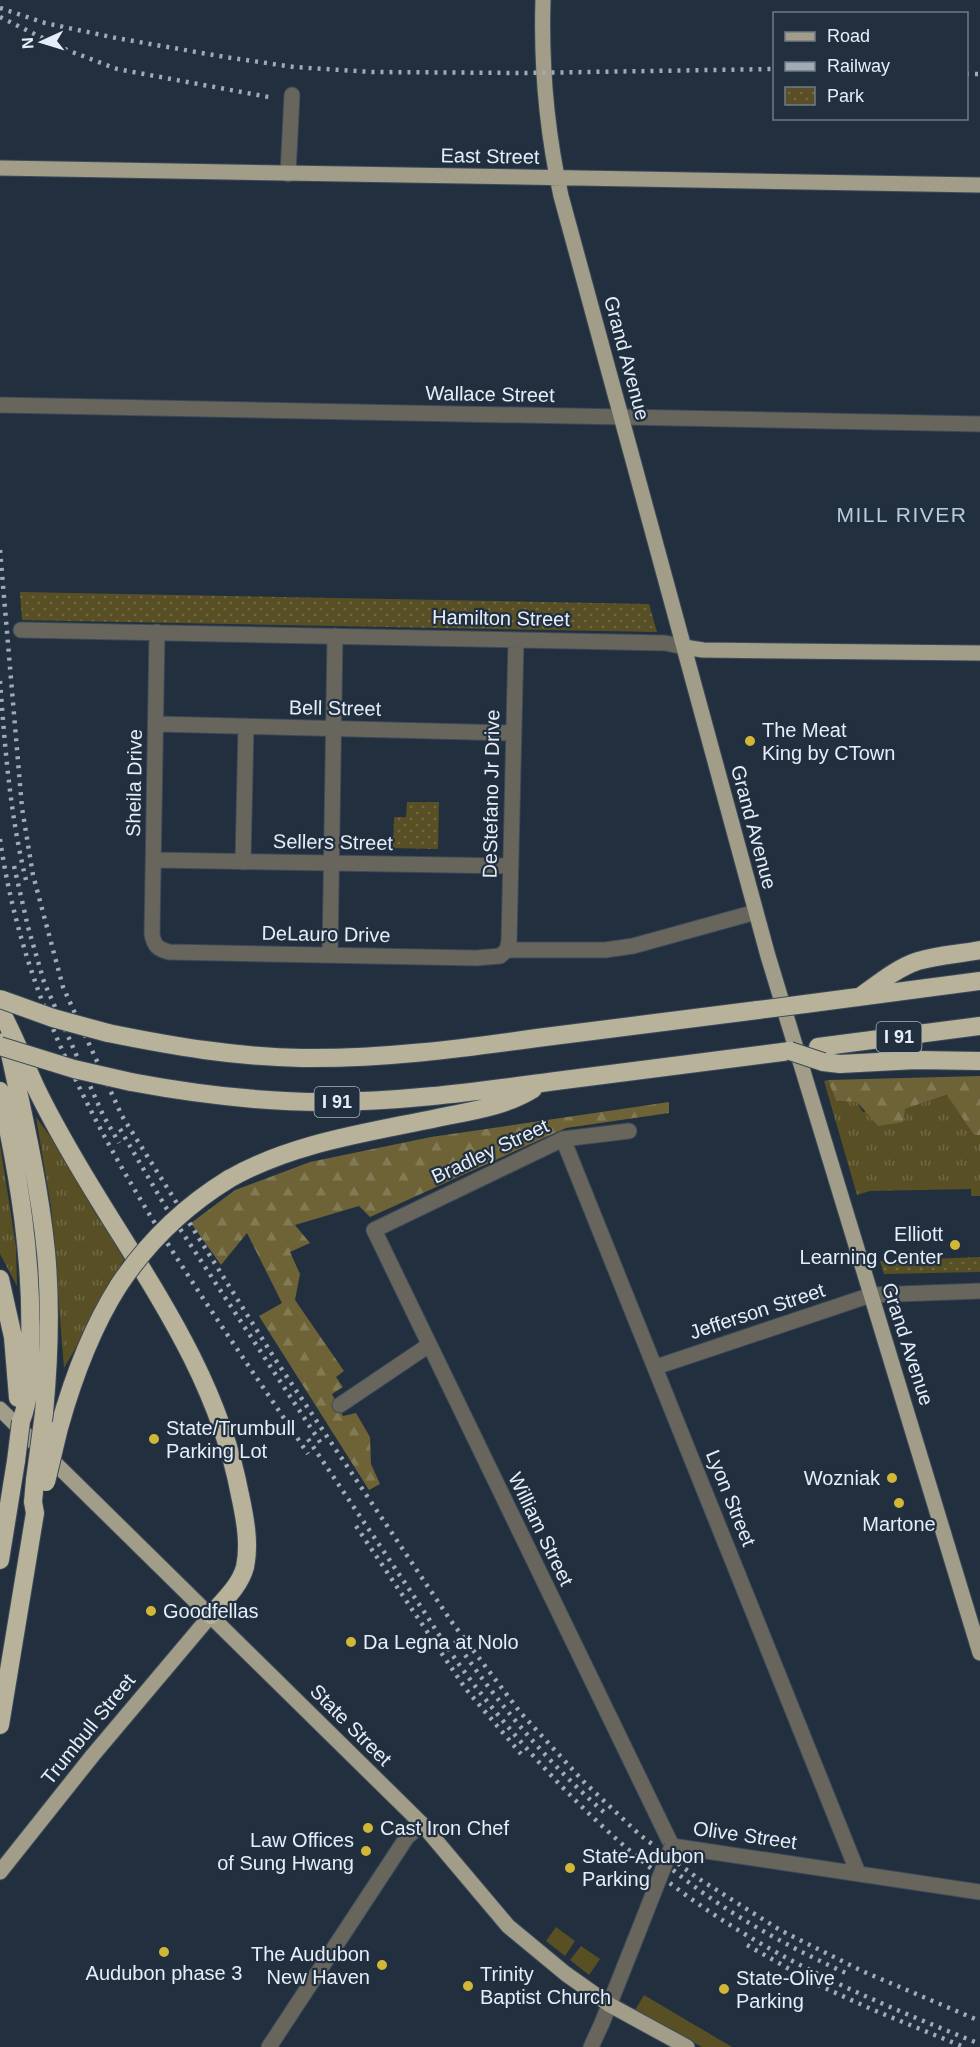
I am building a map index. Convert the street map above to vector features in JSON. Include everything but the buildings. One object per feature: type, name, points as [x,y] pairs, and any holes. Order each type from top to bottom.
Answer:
[{"type":"highway","points":[[860,997],[894,973],[912,964],[927,959],[980,950]]},
{"type":"highway","name":"I 91","points":[[0,999],[108,1033],[185,1048],[301,1058],[367,1057],[448,1050],[980,981]]},
{"type":"highway","points":[[0,1009],[37,1182],[46,1253],[49,1334],[40,1485]]},
{"type":"highway","points":[[0,1009],[59,1131],[187,1345],[208,1387],[238,1485],[245,1522],[247,1550],[241,1577],[211,1615]]},
{"type":"highway","name":"I 91","points":[[0,1046],[74,1069],[131,1082],[233,1097],[324,1102],[411,1098],[790,1051],[820,1055],[980,1026]]},
{"type":"highway","points":[[820,1055],[840,1064],[916,1060],[980,1061]]},
{"type":"highway","points":[[0,1725],[12,1664],[35,1513],[33,1502],[84,1354],[96,1326],[119,1285],[142,1254],[171,1223],[200,1198],[229,1179],[271,1159],[314,1145],[499,1105],[519,1097],[542,1083]]},
{"type":"highway","points":[[0,1091],[22,1202],[28,1253],[31,1321],[16,1461],[0,1560]]},
{"type":"highway","points":[[0,1279],[9,1312],[23,1391]]},
{"type":"main road","name":"Grand Avenue","points":[[543,0],[544,72],[557,177],[756,912],[980,1653]]},
{"type":"main road","name":"East Street","points":[[0,168],[980,185]]},
{"type":"main road","name":"Hamilton Street","points":[[684,647],[703,650],[980,653]]},
{"type":"main road","name":"State Street","points":[[0,1409],[422,1824],[508,1926],[610,2005],[687,2047]]},
{"type":"main road","name":"Trumbull Street","points":[[0,1872],[93,1755],[211,1615]]},
{"type":"street","points":[[288,174],[292,95]]},
{"type":"street","name":"Wallace Street","points":[[1,405],[975,424]]},
{"type":"street","name":"Hamilton Street","points":[[21,630],[665,643],[684,647]]},
{"type":"street","name":"Sheila Drive","points":[[152,934],[157,632]]},
{"type":"street","points":[[330,954],[335,636]]},
{"type":"street","name":"DeStefano Jr Drive","points":[[507,950],[516,640]]},
{"type":"street","name":"Bell Street","points":[[156,724],[514,733]]},
{"type":"street","points":[[243,862],[246,726]]},
{"type":"street","name":"Sellers Street","points":[[154,861],[511,867]]},
{"type":"street","name":"DeLauro Drive","points":[[152,934],[153,942],[158,949],[169,952],[476,958],[500,956],[507,950],[605,950],[633,946],[756,912]]},
{"type":"street","name":"Bradley Street","points":[[374,1230],[563,1139],[629,1131]]},
{"type":"street","name":"Lyon Street","points":[[563,1139],[858,1873]]},
{"type":"street","name":"William Street","points":[[374,1230],[672,1846]]},
{"type":"street","name":"Jefferson Street","points":[[656,1367],[870,1295],[980,1291]]},
{"type":"street","points":[[340,1405],[429,1345]]},
{"type":"street","points":[[269,2047],[403,1843],[422,1824]]},
{"type":"street","name":"Olive Street","points":[[591,2047],[610,2005],[672,1846],[980,1892]]},
{"type":"green space","points":[[20,592],[649,604],[657,632],[22,620]]},
{"type":"green space","points":[[407,802],[439,802],[438,849],[393,848],[394,817],[406,817]]},
{"type":"green space","points":[[980,1076],[980,1135],[974,1135],[947,1095],[905,1109],[903,1122],[878,1126],[857,1102],[836,1101],[828,1080]]},
{"type":"green space","points":[[828,1080],[836,1101],[857,1102],[863,1112],[905,1109],[948,1095],[974,1135],[980,1135],[980,1196],[971,1196],[971,1189],[870,1191],[857,1195],[824,1081]]},
{"type":"green space","points":[[669,1102],[669,1113],[566,1128],[370,1217],[359,1206],[295,1225],[310,1243],[290,1252],[300,1274],[295,1300],[344,1371],[336,1377],[343,1387],[332,1394],[343,1416],[356,1413],[370,1437],[371,1464],[380,1484],[369,1490],[259,1316],[282,1303],[247,1233],[221,1265],[191,1223],[235,1190],[310,1162],[431,1137]]},
{"type":"green space","points":[[36,1117],[68,1161],[128,1254],[64,1368],[51,1207]]},
{"type":"green space","points":[[0,1144],[16,1247],[17,1286],[0,1254]]},
{"type":"green space","points":[[980,1257],[980,1272],[884,1274],[880,1261]]},
{"type":"green space","points":[[556,1927],[575,1941],[565,1956],[546,1941]]},
{"type":"green space","points":[[581,1946],[600,1959],[589,1975],[570,1960]]},
{"type":"green space","points":[[644,1995],[732,2047],[702,2047],[635,2010]]},
{"type":"railway","points":[[0,8],[45,23],[116,38],[294,67],[372,72],[525,73],[773,69]]},
{"type":"railway","points":[[0,17],[67,50],[117,69],[274,98]]},
{"type":"railway","points":[[968,74],[980,74]]},
{"type":"railway","points":[[0,550],[22,808],[33,875],[63,987],[122,1116],[275,1359],[451,1621],[520,1712],[584,1782],[640,1835],[696,1877],[780,1930],[862,1971],[980,2021]]},
{"type":"railway","points":[[0,681],[12,806],[26,880]]},
{"type":"railway","points":[[0,839],[18,924],[44,1007],[78,1086],[163,1237],[308,1454]]},
{"type":"railway","points":[[14,866],[44,982],[103,1115],[119,1143]]},
{"type":"railway","points":[[120,1129],[165,1206],[322,1445]]},
{"type":"railway","points":[[308,1439],[472,1682],[501,1719],[564,1789],[633,1854],[708,1911],[776,1952],[833,1981],[980,2044]]},
{"type":"railway","points":[[356,1526],[465,1688],[521,1754]]},
{"type":"railway","points":[[455,1640],[525,1732],[606,1814]]},
{"type":"railway","points":[[673,1870],[693,1886],[757,1928],[848,1974]]},
{"type":"railway","points":[[747,1945],[814,1983],[964,2047]]},
{"type":"place","name":"The Meat King by CTown","points":[[750,741]]},
{"type":"place","name":"Elliott Learning Center","points":[[955,1245]]},
{"type":"place","name":"State/Trumbull Parking Lot","points":[[154,1439]]},
{"type":"place","name":"Wozniak","points":[[892,1478]]},
{"type":"place","name":"Martone","points":[[899,1503]]},
{"type":"place","name":"Goodfellas","points":[[151,1611]]},
{"type":"place","name":"Da Legna at Nolo","points":[[351,1642]]},
{"type":"place","name":"Cast Iron Chef","points":[[368,1828]]},
{"type":"place","name":"Law Offices of Sung Hwang","points":[[366,1851]]},
{"type":"place","name":"State-Adubon Parking","points":[[570,1868]]},
{"type":"place","name":"Audubon phase 3","points":[[164,1952]]},
{"type":"place","name":"The Audubon New Haven","points":[[382,1965]]},
{"type":"place","name":"Trinity Baptist Church","points":[[468,1986]]},
{"type":"place","name":"State-Olive Parking","points":[[724,1989]]},
{"type":"district","name":"MILL RIVER","points":[[902,514]]}]
